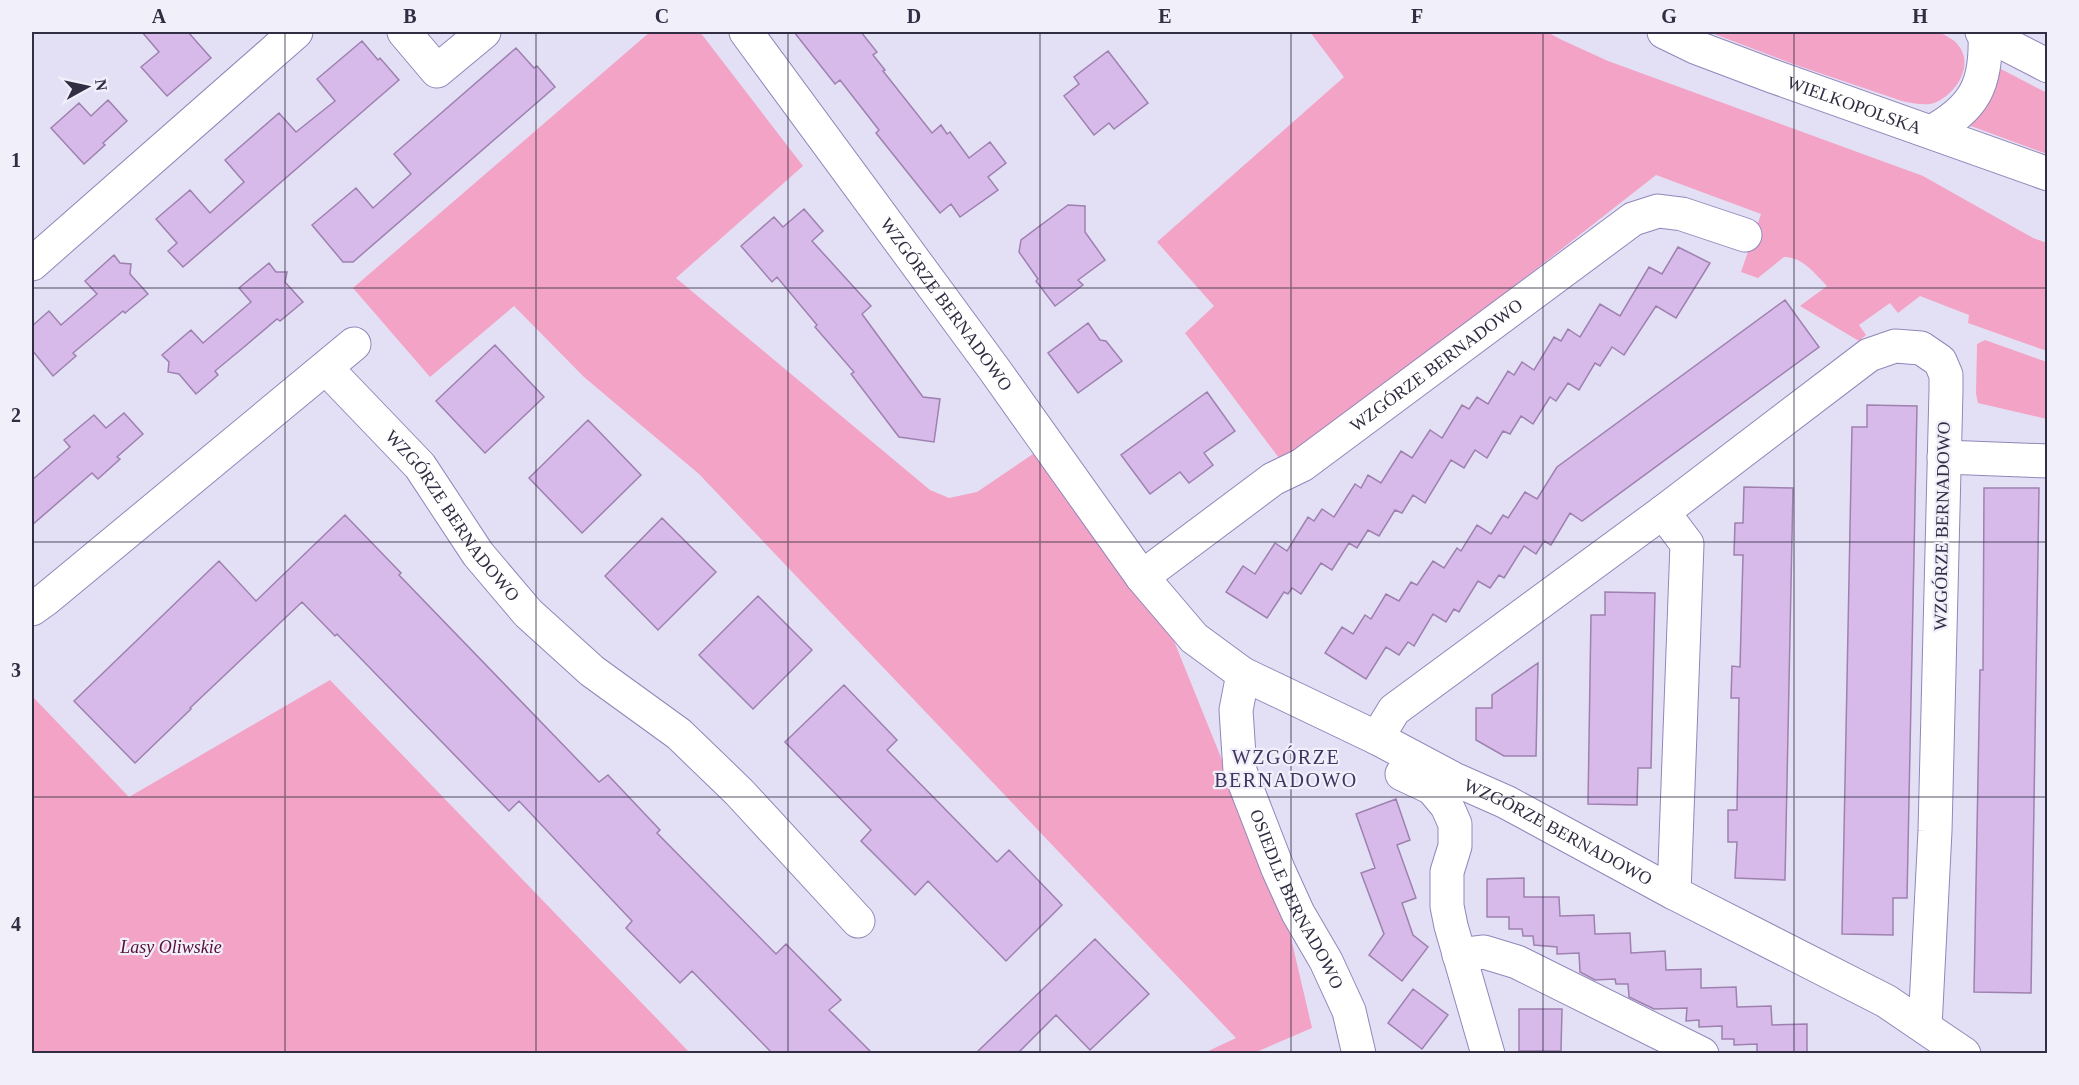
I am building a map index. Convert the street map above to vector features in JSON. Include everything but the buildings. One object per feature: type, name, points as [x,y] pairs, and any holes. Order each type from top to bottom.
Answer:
[{"type":"street","points":[[32,264],[297,32]]},
{"type":"street","points":[[404,32],[436,71],[484,32]]},
{"type":"street","name":"WZGÓRZE BERNADOWO","points":[[746,32],[994,369],[1142,577],[1194,638],[1242,674],[1377,738],[1454,779],[1516,808],[1674,893],[1886,1001],[1964,1053]]},
{"type":"street","name":"WIELKOPOLSKA","points":[[1664,32],[1695,47],[1772,76],[2048,174]]},
{"type":"street","points":[[1931,132],[1953,120],[1970,102],[1981,80],[1986,56],[1983,33]]},
{"type":"street","points":[[1983,33],[2048,66]]},
{"type":"street","name":"WZGÓRZE BERNADOWO","points":[[1142,577],[1273,479],[1302,465],[1633,219],[1658,210],[1682,214],[1745,235]]},
{"type":"street","points":[[32,609],[354,344]]},
{"type":"street","name":"WZGÓRZE BERNADOWO","points":[[1488,1053],[1447,906],[1447,872],[1455,846],[1455,824],[1448,806],[1432,788],[1394,770],[1382,756],[1377,738],[1394,710],[1663,512],[1869,355],[1895,346],[1921,348],[1940,361],[1946,375],[1935,831],[1925,1027]]},
{"type":"street","name":"WZGÓRZE BERNADOWO","points":[[326,368],[420,466],[478,554],[528,613],[592,671],[679,734],[739,792],[858,921]]},
{"type":"street","points":[[1944,457],[2048,461]]},
{"type":"street","name":"WZGÓRZE BERNADOWO","points":[[1663,512],[1687,544],[1674,893]]},
{"type":"street","name":"OSIEDLE BERNADOWO","points":[[1242,674],[1236,710],[1240,771],[1278,869],[1298,913],[1326,961],[1348,1011],[1359,1053]]},
{"type":"street","points":[[1459,955],[1484,952],[1517,962],[1702,1053]]},
{"type":"green space","points":[[650,32],[700,32],[803,166],[676,278],[930,490],[949,498],[977,492],[1036,452],[1172,636],[1287,921],[1312,1028],[1254,1053],[1204,1053],[1236,1038],[699,474],[584,377],[514,306],[430,377],[353,288]]},
{"type":"green space","points":[[1310,32],[1547,32],[1608,61],[1923,176],[2033,238],[2047,243],[2047,351],[1968,323],[1969,315],[1920,296],[1898,313],[1890,303],[1859,325],[1866,335],[1859,341],[1800,306],[1827,286],[1803,263],[1784,257],[1758,278],[1741,272],[1761,214],[1656,175],[1285,466],[1185,333],[1214,306],[1157,242],[1344,77]]},
{"type":"green space","points":[[1709,32],[1939,32],[1952,39],[1963,53],[1963,72],[1954,89],[1947,96],[1930,104],[1916,104],[1793,64]]},
{"type":"green space","points":[[1997,67],[2047,93],[2047,154],[1968,125]]},
{"type":"green space","points":[[1985,340],[2047,362],[2047,419],[1978,403],[1976,394],[1977,344]]},
{"type":"green space","name":"Lasy Oliwskie","points":[[330,680],[690,1053],[32,1053],[32,696],[129,797]]},
{"type":"district","name":"WZGÓRZE BERNADOWO","points":[[1286,768]]}]
